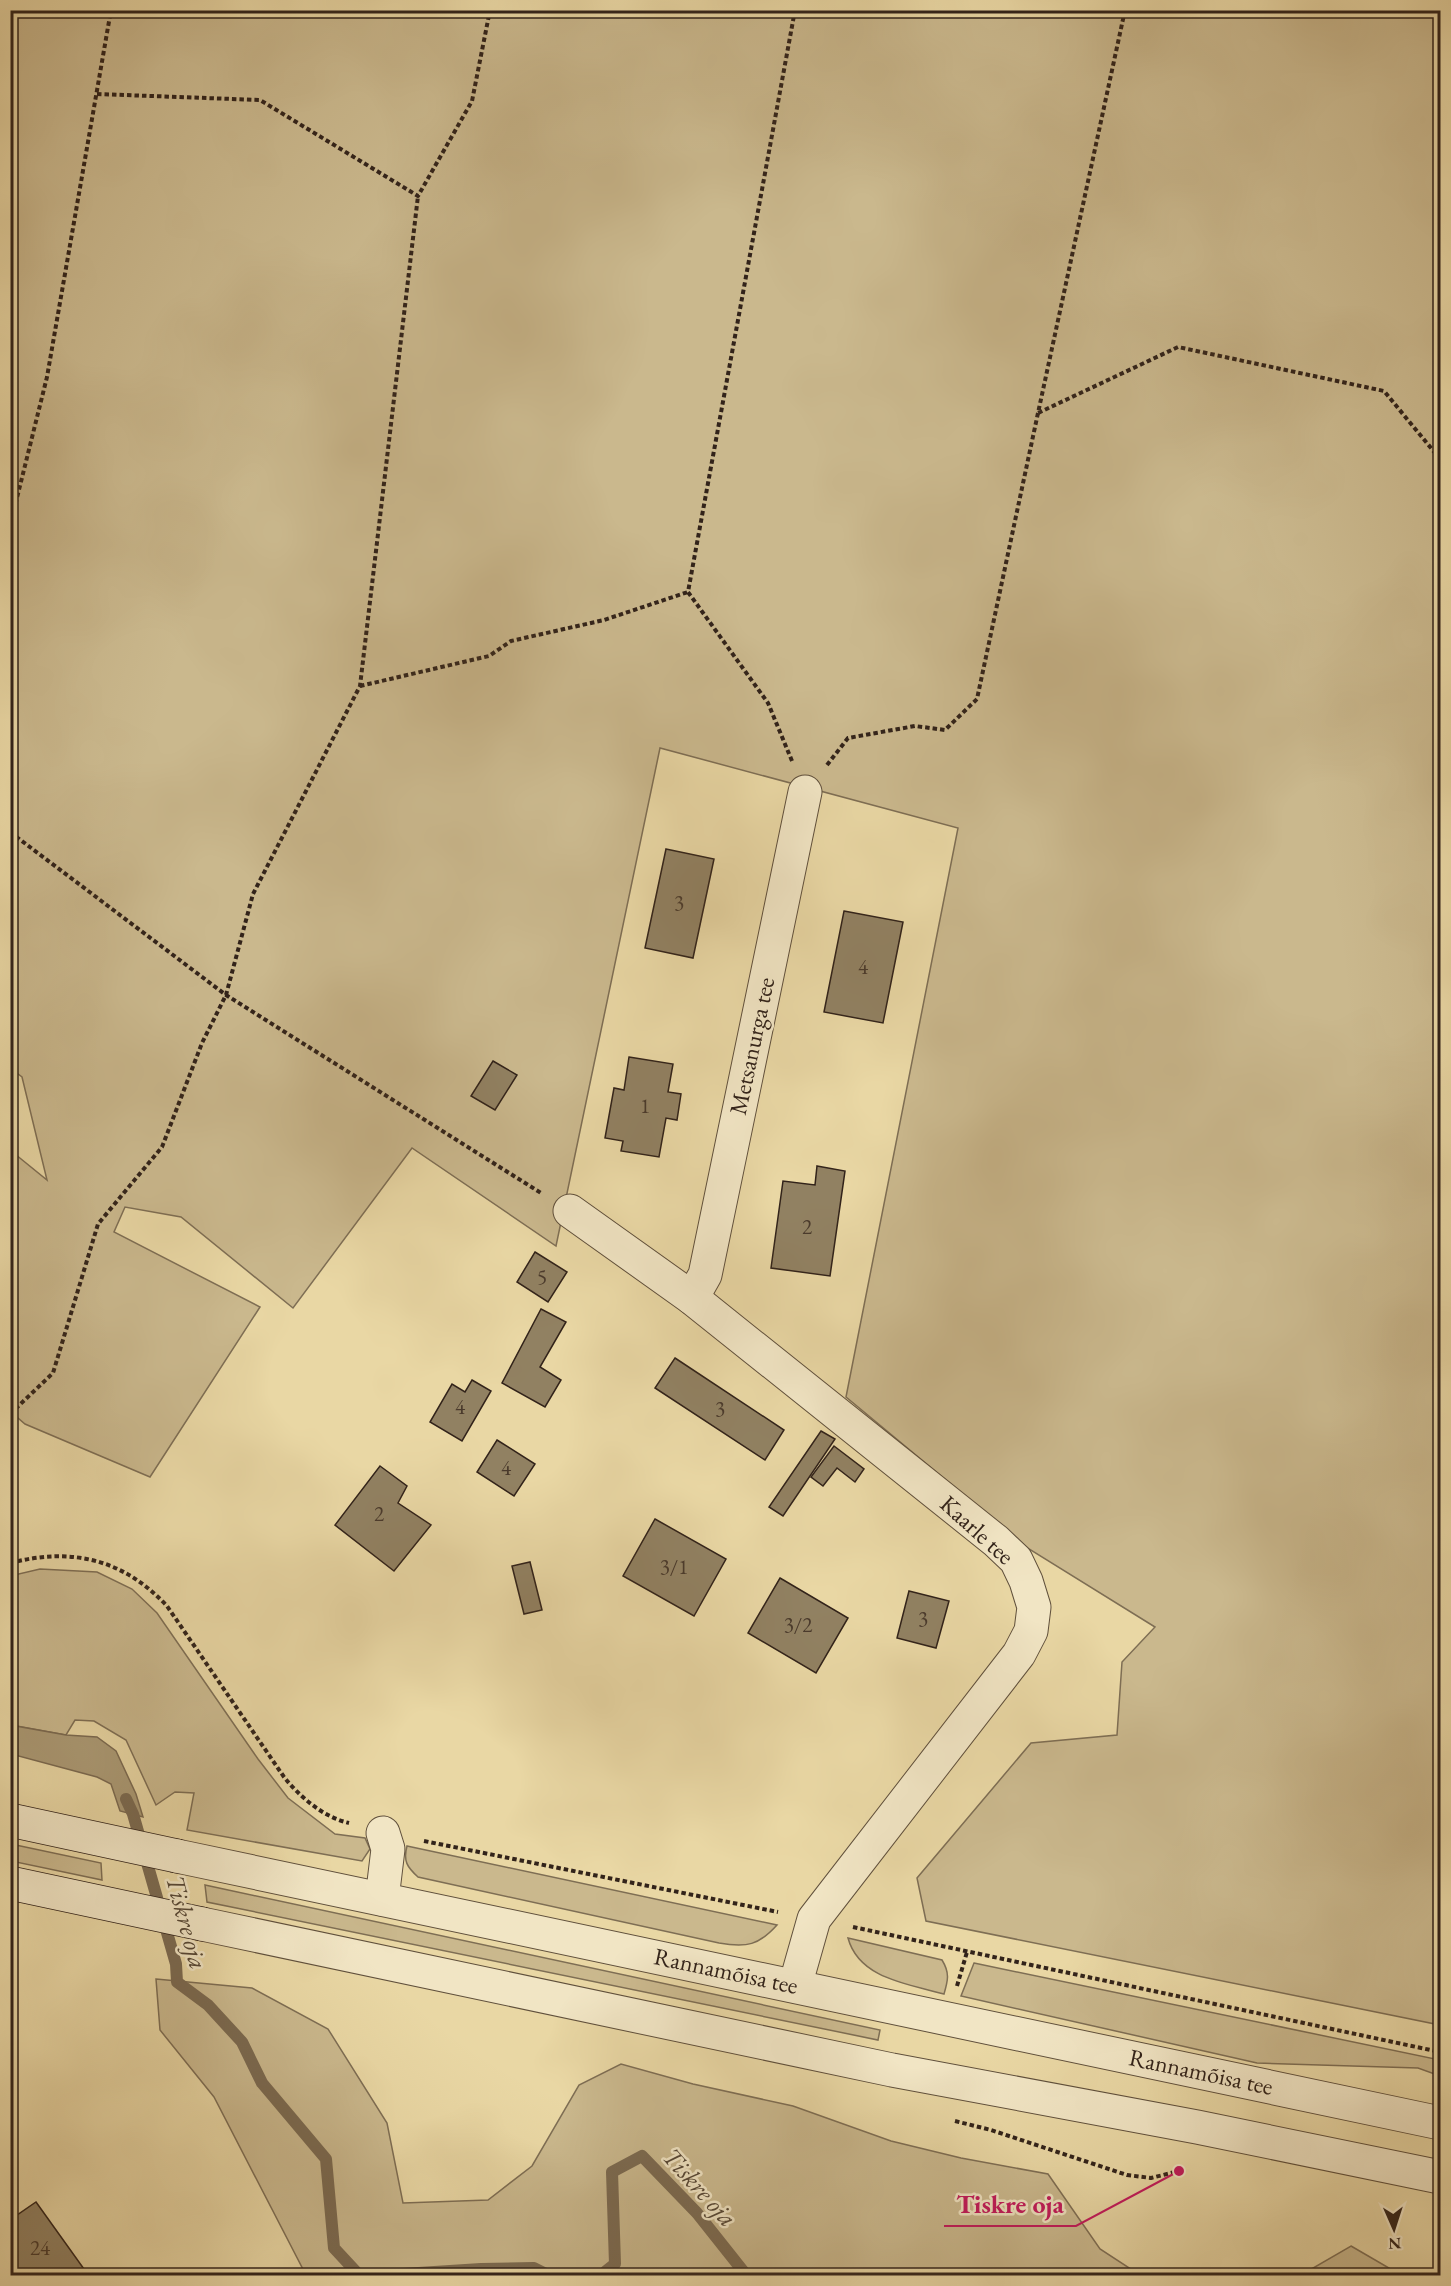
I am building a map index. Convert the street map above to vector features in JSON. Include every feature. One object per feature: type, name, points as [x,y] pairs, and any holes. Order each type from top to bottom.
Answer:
[{"type":"street","name":"Metsanurga tee","points":[[692,1298],[705,1275],[805,792]]},
{"type":"street","name":"Kaarle tee","points":[[570,1211],[692,1298],[996,1541],[1016,1560],[1026,1581],[1034,1607],[1031,1631],[1018,1654],[814,1919],[795,1986]]},
{"type":"street","name":"Rannamõisa tee","points":[[10,1820],[1440,2123]]},
{"type":"street","points":[[382,1899],[388,1849],[383,1833]]},
{"type":"street","points":[[10,1883],[892,2070],[1197,2127],[1440,2177]]},
{"type":"path","points":[[10,526],[47,377],[111,10]]},
{"type":"path","points":[[10,1414],[53,1373],[98,1224],[162,1147],[202,1042],[226,995],[253,894],[360,686],[418,196],[471,101],[490,10]]},
{"type":"path","points":[[795,10],[688,592],[768,703],[805,792],[848,738],[915,726],[945,730],[977,699],[1125,10]]},
{"type":"path","points":[[96,94],[260,100],[418,196]]},
{"type":"path","points":[[1038,413],[1178,347],[1384,391],[1440,459]]},
{"type":"path","points":[[360,686],[489,656],[511,641],[604,621],[688,592]]},
{"type":"path","points":[[10,832],[226,995],[570,1211]]},
{"type":"path","points":[[10,1563],[65,1555],[87,1558],[115,1567],[152,1590],[172,1613],[298,1795],[344,1822],[383,1833],[814,1919],[1440,2052]]},
{"type":"shaded area","points":[[11,11],[1440,11],[1440,2025],[926,1921],[917,1878],[1031,1743],[1117,1735],[1122,1662],[1155,1627],[1029,1549],[846,1397],[958,828],[660,748],[556,1246],[412,1148],[293,1308],[181,1217],[125,1207],[114,1232],[260,1307],[150,1477],[25,1424],[11,1412],[10,1150],[47,1180],[22,1077],[10,1068]]},
{"type":"shaded area","points":[[40,1569],[97,1572],[132,1589],[157,1613],[258,1759],[288,1798],[335,1834],[365,1838],[370,1849],[362,1861],[187,1830],[194,1793],[175,1792],[156,1805],[126,1740],[94,1721],[75,1720],[66,1735],[11,1725],[10,1576]]},
{"type":"shaded area","points":[[10,1725],[66,1735],[97,1737],[116,1751],[136,1794],[143,1817],[120,1811],[111,1784],[97,1777],[11,1754]]},
{"type":"shaded area","points":[[11,1844],[101,1863],[102,1880],[11,1861]]},
{"type":"shaded area","points":[[407,1846],[777,1925],[764,1937],[752,1943],[737,1945],[719,1943],[418,1877],[407,1863],[405,1856]]},
{"type":"shaded area","points":[[205,1885],[880,2030],[878,2040],[207,1902]]},
{"type":"shaded area","points":[[848,1938],[942,1960],[948,1977],[944,1994],[901,1983],[874,1971],[854,1952]]},
{"type":"shaded area","points":[[974,1963],[1440,2060],[1440,2076],[1418,2068],[1257,2063],[961,1996]]},
{"type":"shaded area","points":[[156,1979],[252,1988],[328,2029],[387,2123],[403,2203],[488,2200],[532,2166],[579,2085],[621,2064],[693,2084],[793,2106],[891,2141],[961,2158],[1048,2174],[1100,2249],[1140,2275],[306,2275],[214,2097],[160,2030]]},
{"type":"shaded area","points":[[1351,2246],[1401,2275],[1301,2275]]},
{"type":"building","points":[[666,849],[714,859],[693,958],[645,948]]},
{"type":"building","points":[[844,911],[903,922],[883,1023],[824,1012]]},
{"type":"building","points":[[629,1057],[673,1064],[668,1092],[681,1094],[677,1120],[666,1118],[659,1157],[621,1151],[623,1141],[605,1138],[614,1088],[624,1090]]},
{"type":"building","points":[[493,1061],[517,1075],[495,1110],[471,1096]]},
{"type":"building","points":[[817,1166],[845,1171],[830,1276],[771,1268],[783,1181],[815,1185]]},
{"type":"building","points":[[535,1252],[567,1272],[548,1302],[517,1282]]},
{"type":"building","points":[[541,1309],[566,1322],[540,1367],[561,1380],[545,1407],[502,1383]]},
{"type":"building","points":[[675,1358],[784,1430],[765,1460],[655,1388]]},
{"type":"building","points":[[472,1380],[491,1391],[462,1441],[430,1422],[452,1384],[465,1392]]},
{"type":"building","points":[[821,1431],[835,1439],[783,1516],[769,1507]]},
{"type":"building","points":[[497,1440],[535,1464],[514,1496],[477,1472]]},
{"type":"building","points":[[834,1446],[864,1469],[855,1482],[837,1468],[823,1486],[811,1477]]},
{"type":"building","points":[[380,1466],[407,1486],[398,1503],[431,1525],[394,1571],[335,1525]]},
{"type":"building","points":[[655,1519],[726,1559],[694,1616],[623,1576]]},
{"type":"building","points":[[530,1562],[542,1610],[524,1614],[512,1566]]},
{"type":"building","points":[[780,1578],[848,1618],[816,1673],[748,1633]]},
{"type":"building","points":[[909,1591],[949,1601],[936,1648],[897,1638]]},
{"type":"building","points":[[36,2202],[89,2276],[10,2276],[10,2220]]},
{"type":"waterway","name":"Tiskre oja","points":[[126,1799],[133,1814],[176,1964],[177,1982],[208,2005],[242,2042],[262,2083],[326,2159],[334,2248],[360,2276]]},
{"type":"waterway","name":"Tiskre oja","points":[[600,2276],[615,2264],[612,2172],[642,2156],[697,2213],[747,2276]]},
{"type":"waterway","name":"Tiskre oja","points":[[372,2276],[534,2268],[550,2276]]},
{"type":"place","name":"Tiskre oja","points":[[1179,2171]]}]
